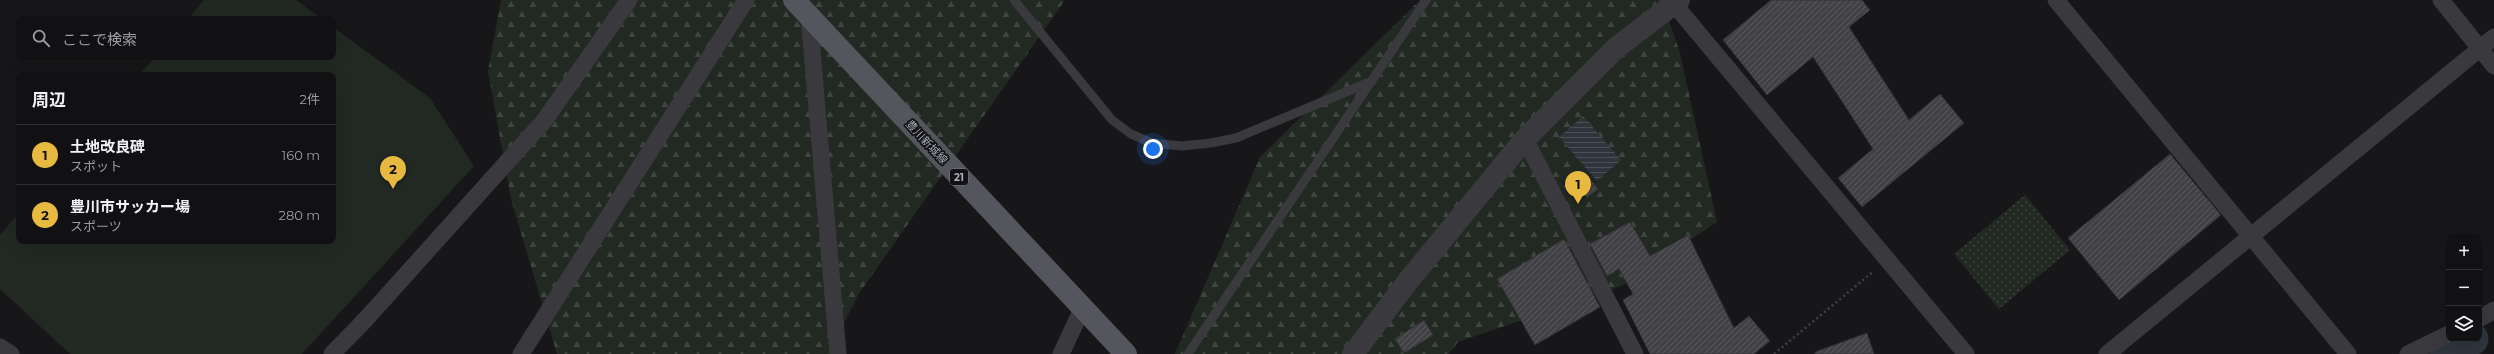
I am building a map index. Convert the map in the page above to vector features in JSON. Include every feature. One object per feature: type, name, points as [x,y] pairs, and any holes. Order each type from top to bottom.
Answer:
[{"type":"main road","name":"豊川新城線","points":[[794,0],[1082,309],[1126,354]]},
{"type":"street","points":[[332,354],[366,319],[544,121],[629,0]]},
{"type":"street","points":[[521,354],[746,0]]},
{"type":"street","points":[[2056,0],[2348,354]]},
{"type":"street","points":[[2441,0],[2494,66]]},
{"type":"street","points":[[1354,354],[1408,281],[1525,139],[1616,48],[1677,2],[1966,354]]},
{"type":"street","points":[[809,16],[838,354]]},
{"type":"street","points":[[2107,354],[2494,37]]},
{"type":"street","points":[[1525,139],[1635,354]]},
{"type":"street","points":[[1061,354],[1082,309]]},
{"type":"street","points":[[2482,317],[2494,310]]},
{"type":"street","points":[[2408,354],[2446,335]]},
{"type":"street","points":[[0,347],[11,354]]},
{"type":"lane","points":[[1014,0],[1112,120],[1131,134],[1152,142],[1182,146],[1236,138],[1372,81]]},
{"type":"lane","points":[[1188,354],[1426,0]]},
{"type":"path","points":[[1774,354],[1889,259]]},
{"type":"green space","points":[[204,0],[296,0],[318,16],[191,16]]},
{"type":"green space","points":[[501,0],[1065,0],[858,295],[829,354],[557,354],[511,199],[488,71]]},
{"type":"green space","points":[[1420,0],[1662,0],[1680,53],[1717,222],[1621,286],[1458,342],[1449,354],[1175,354],[1260,157]]},
{"type":"green space","points":[[336,29],[430,98],[474,166],[302,354],[70,354],[0,289],[0,235],[16,216],[16,244],[336,244],[336,72],[142,72],[152,60],[336,60]]},
{"type":"green space","points":[[2025,195],[2070,250],[1999,309],[1954,254]]},
{"type":"shaded area","points":[[1583,116],[1621,160],[1597,181],[1559,137]]},
{"type":"building","points":[[1771,0],[1862,0],[1870,10],[1849,27],[1909,120],[1940,94],[1964,123],[1862,207],[1838,178],[1873,149],[1813,57],[1767,95],[1723,40]]},
{"type":"building","points":[[2170,154],[2221,215],[2119,300],[2068,238]]},
{"type":"building","points":[[1584,172],[1598,189],[1587,198],[1573,181]]},
{"type":"building","points":[[1630,222],[1650,256],[1688,235],[1734,328],[1749,316],[1770,341],[1754,354],[1650,354],[1623,300],[1633,294],[1619,269],[1607,276],[1590,244]]},
{"type":"building","points":[[1564,239],[1600,307],[1535,345],[1497,279]]},
{"type":"building","points":[[1424,320],[1433,335],[1404,353],[1395,339]]},
{"type":"building","points":[[1867,333],[1874,354],[1815,354],[1815,352]]},
{"type":"waterway","points":[[2445,354],[2467,342]]},
{"type":"place","name":"豊川市サッカー場","points":[[393,189]]},
{"type":"place","name":"土地改良碑","points":[[1578,204]]}]
